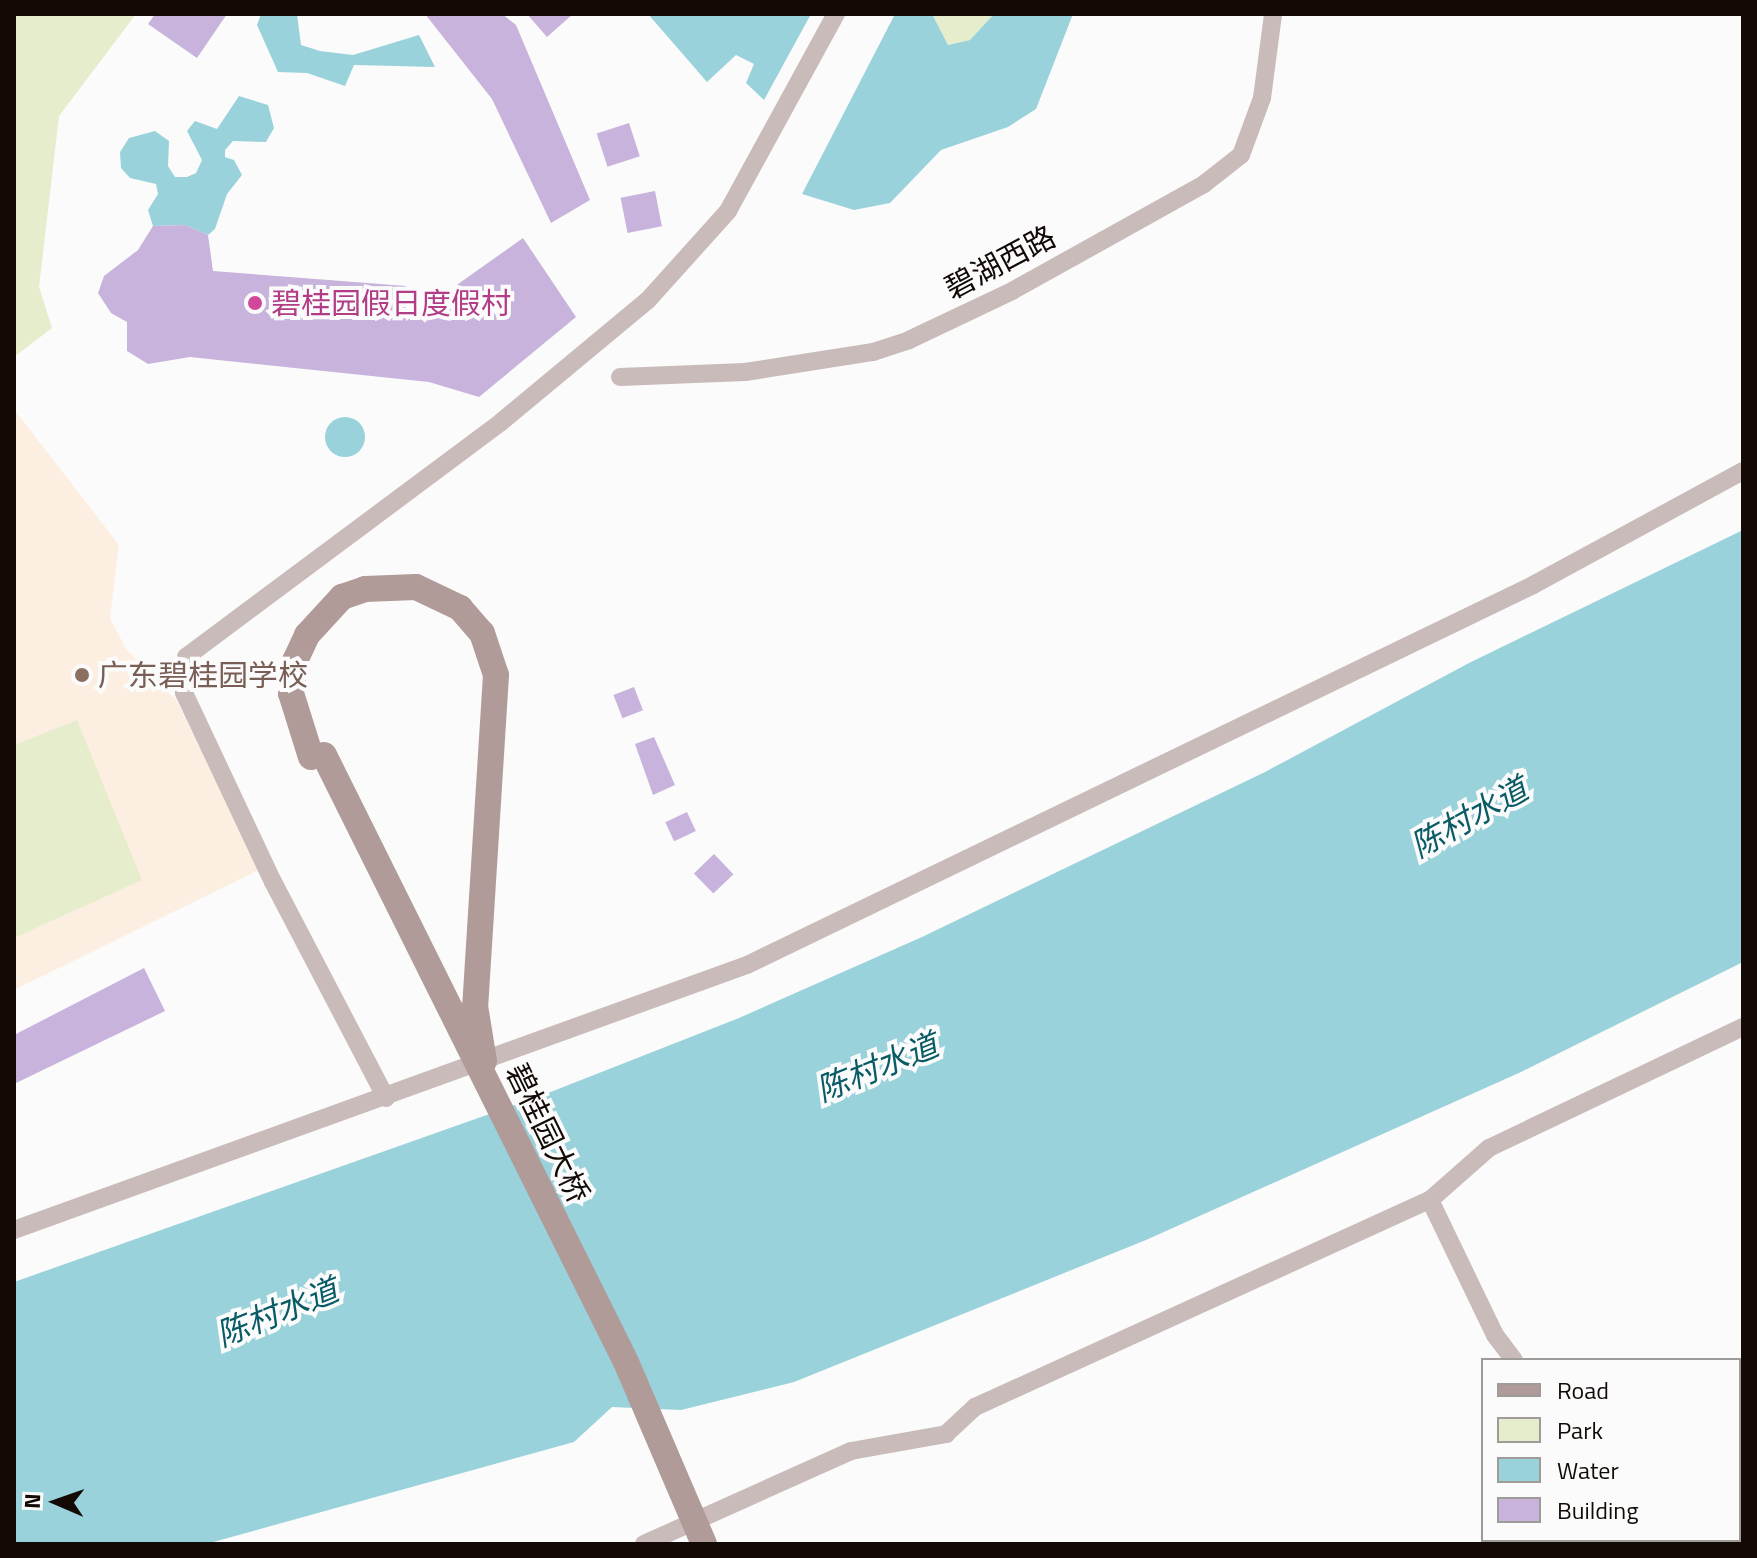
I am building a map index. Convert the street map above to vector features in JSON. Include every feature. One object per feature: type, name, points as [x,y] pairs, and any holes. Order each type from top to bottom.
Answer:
[{"type":"main road","points":[[318,756],[303,700],[314,646],[331,623],[376,598],[406,598],[450,619],[472,644],[485,679],[465,1017],[478,1062]]},
{"type":"main road","name":"碧桂园大桥","points":[[318,756],[614,1357],[693,1544]]},
{"type":"main road","name":"碧桂园大桥","points":[[318,756],[626,1362],[704,1544]]},
{"type":"street","points":[[386,1098],[273,882],[184,693],[186,657],[501,422],[648,300],[728,211],[836,14]]},
{"type":"street","name":"碧湖西路","points":[[620,377],[745,372],[873,352],[909,340],[1012,291],[1204,184],[1241,155],[1262,98],[1273,14]]},
{"type":"street","points":[[14,1230],[386,1098],[478,1062],[638,1008],[852,918],[1533,585],[1743,471]]},
{"type":"street","points":[[644,1544],[851,1451],[946,1434],[975,1407],[1430,1200],[1489,1148],[1743,1027]]},
{"type":"street","points":[[1430,1200],[1495,1335],[1512,1358]]},
{"type":"shaded area","name":"广东碧桂园学校","points":[[14,409],[119,545],[110,618],[126,649],[176,700],[261,869],[14,990]]},
{"type":"green space","points":[[14,14],[136,14],[59,116],[39,287],[52,328],[14,357]]},
{"type":"green space","points":[[932,14],[994,14],[970,40],[948,45]]},
{"type":"green space","points":[[77,720],[142,880],[14,938],[14,745]]},
{"type":"water","points":[[261,14],[297,14],[301,45],[320,51],[353,55],[419,35],[435,67],[354,65],[345,86],[307,73],[278,72],[257,25]]},
{"type":"water","points":[[648,14],[811,14],[764,100],[746,83],[754,64],[736,55],[707,82]]},
{"type":"water","points":[[895,14],[932,14],[948,45],[970,40],[994,14],[1073,14],[1036,109],[1008,127],[941,150],[890,203],[854,210],[802,194]]},
{"type":"water","points":[[239,96],[268,105],[274,128],[266,142],[233,141],[225,150],[225,157],[234,160],[242,175],[227,194],[215,229],[208,235],[185,225],[153,226],[148,210],[158,194],[156,184],[130,178],[121,168],[120,152],[129,138],[155,131],[169,141],[168,166],[175,177],[187,177],[196,173],[202,160],[187,131],[195,121],[217,129]]},
{"type":"water","points":[[345,417],[359,423],[365,437],[359,451],[345,457],[331,451],[325,437],[331,423]]},
{"type":"water","name":"陈村水道","points":[[1743,530],[1743,962],[1521,1072],[1146,1240],[794,1382],[681,1410],[612,1407],[574,1442],[206,1544],[14,1544],[14,1282],[543,1095],[739,1018],[922,937],[1265,772],[1469,663]]},
{"type":"building","points":[[155,14],[227,14],[197,58],[148,24]]},
{"type":"building","points":[[425,14],[502,14],[516,25],[590,200],[551,223],[492,99]]},
{"type":"building","points":[[527,14],[573,14],[547,37]]},
{"type":"building","points":[[629,123],[640,156],[607,167],[597,134]]},
{"type":"building","points":[[655,191],[662,226],[628,233],[621,198]]},
{"type":"building","name":"碧桂园假日度假村","points":[[185,225],[208,235],[213,271],[406,286],[406,321],[523,238],[576,317],[479,397],[429,382],[190,357],[148,364],[127,351],[127,322],[111,313],[98,293],[104,276],[138,250],[153,226]]},
{"type":"building","points":[[634,687],[643,710],[622,718],[613,695]]},
{"type":"building","points":[[654,737],[675,785],[653,795],[635,744]]},
{"type":"building","points":[[687,812],[696,831],[674,841],[665,822]]},
{"type":"building","points":[[714,854],[733,874],[713,894],[694,873]]},
{"type":"building","points":[[144,968],[165,1011],[14,1084],[14,1035]]},
{"type":"place","name":"碧桂园假日度假村","points":[[255,303]]},
{"type":"place","name":"广东碧桂园学校","points":[[82,675]]}]
